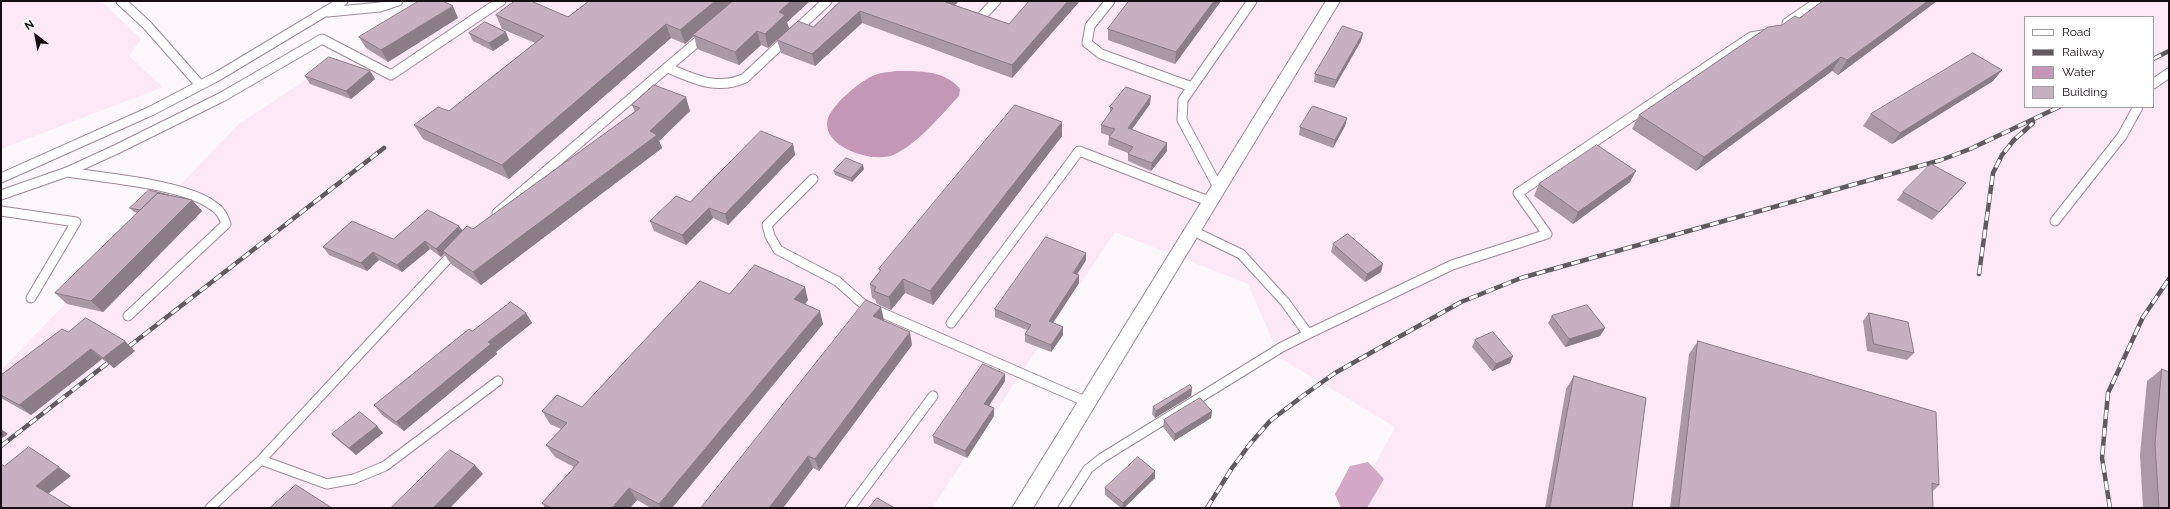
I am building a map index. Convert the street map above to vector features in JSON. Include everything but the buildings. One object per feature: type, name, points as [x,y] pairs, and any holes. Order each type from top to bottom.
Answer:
[{"type":"street","points":[[1022,508],[1215,196],[1332,1]]},
{"type":"lane","points":[[121,1],[147,25],[200,85]]},
{"type":"lane","points":[[1,178],[151,112],[343,1]]},
{"type":"lane","points":[[325,12],[380,7],[398,1]]},
{"type":"lane","points":[[1,195],[67,172],[222,97],[322,39],[391,75],[500,1]]},
{"type":"lane","points":[[668,68],[703,82],[720,86],[735,84],[745,78],[827,1]]},
{"type":"lane","points":[[982,16],[996,1]]},
{"type":"lane","points":[[1110,1],[1090,26],[1087,43],[1101,54],[1192,87]]},
{"type":"lane","points":[[1215,196],[1182,120],[1183,100],[1252,1]]},
{"type":"lane","points":[[1063,508],[1088,469],[1102,458],[1282,347],[1452,265],[1547,234],[1518,193],[1751,37],[1771,34],[1819,1]]},
{"type":"lane","points":[[487,222],[709,32]]},
{"type":"lane","points":[[2154,83],[2169,73]]},
{"type":"lane","points":[[2055,221],[2122,136],[2137,108]]},
{"type":"lane","points":[[951,324],[1079,151],[1215,196]]},
{"type":"lane","points":[[67,172],[140,182],[176,191],[203,199],[222,212],[226,224],[128,316]]},
{"type":"lane","points":[[813,178],[767,225],[770,236],[778,250],[837,282],[864,305],[1087,402]]},
{"type":"lane","points":[[1,211],[76,222],[31,298]]},
{"type":"lane","points":[[1193,231],[1241,254],[1285,302],[1308,334]]},
{"type":"lane","points":[[210,508],[261,460],[463,242]]},
{"type":"lane","points":[[261,460],[327,484],[354,479],[385,466],[498,381]]},
{"type":"lane","points":[[850,508],[933,396]]},
{"type":"shaded area","points":[[1,1],[101,1],[141,39],[129,56],[163,87],[1,149]]},
{"type":"shaded area","points":[[442,1],[2169,1],[2169,508],[1352,508],[1395,427],[1280,358],[1248,284],[1115,232],[932,508],[1,508],[1,370],[239,124],[304,81],[343,58],[345,60]]},
{"type":"shaded area","points":[[1368,462],[1384,479],[1367,508],[1341,508],[1335,494],[1350,466]]},
{"type":"water","points":[[897,71],[931,73],[947,78],[960,89],[959,96],[920,137],[893,155],[875,157],[852,152],[842,147],[834,140],[829,132],[827,123],[833,109],[846,95],[862,82],[880,73]]},
{"type":"railway","points":[[2154,58],[2169,51]]},
{"type":"railway","points":[[1207,508],[1232,468],[1270,421],[1335,373],[1461,302],[1521,278],[1941,160],[1970,149],[2057,108]]},
{"type":"railway","points":[[1979,274],[1993,173],[2002,155],[2014,140],[2033,123]]},
{"type":"railway","points":[[1,446],[384,148]]},
{"type":"railway","points":[[2110,508],[2102,458],[2108,393],[2143,317],[2169,279]]}]
